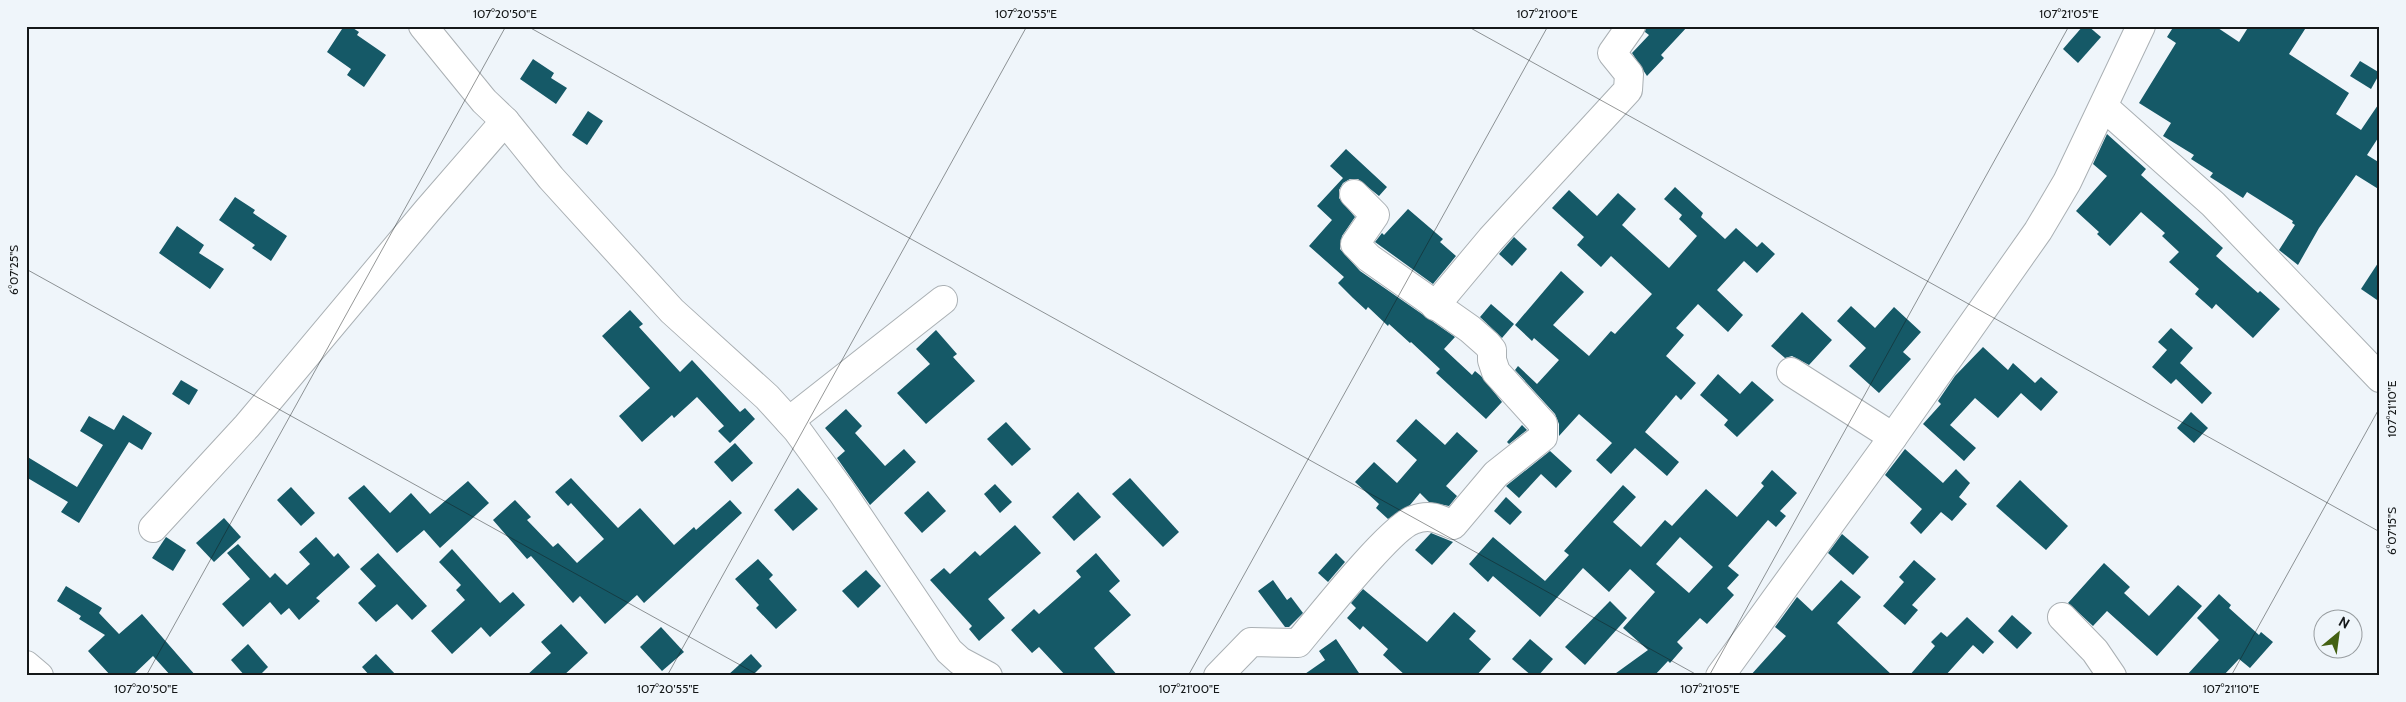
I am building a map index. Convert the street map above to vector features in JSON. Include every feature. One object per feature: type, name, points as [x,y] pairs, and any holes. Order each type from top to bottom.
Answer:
[{"type":"street","points":[[423,26],[484,101],[505,121],[551,178],[672,312],[767,397],[789,421],[842,492],[949,651],[960,660],[988,676]]},
{"type":"street","points":[[1435,306],[1491,238],[1628,90],[1629,74],[1612,53],[1630,26]]},
{"type":"street","points":[[1720,676],[1893,437],[2038,231],[2067,182],[2141,26]]},
{"type":"street","points":[[2104,107],[2213,204],[2380,378]]},
{"type":"street","points":[[153,528],[247,426],[505,121]]},
{"type":"street","points":[[1218,676],[1251,642],[1298,643],[1390,536],[1412,520],[1433,516],[1453,525],[1496,474],[1543,437],[1543,424],[1496,372],[1492,360],[1492,350],[1487,344],[1470,329],[1369,258],[1355,244],[1375,215],[1354,194]]},
{"type":"street","points":[[789,421],[942,300]]},
{"type":"street","points":[[1791,372],[1893,437]]},
{"type":"street","points":[[2062,617],[2095,652],[2112,676]]},
{"type":"street","points":[[26,665],[39,676]]},
{"type":"building","points":[[344,26],[350,26],[359,32],[357,35],[386,55],[364,87],[347,75],[351,69],[327,52]]},
{"type":"building","points":[[1646,26],[1688,26],[1661,55],[1664,58],[1647,76],[1632,53],[1649,35],[1645,32]]},
{"type":"building","points":[[2083,26],[2088,26],[2101,37],[2078,63],[2063,49]]},
{"type":"building","points":[[2174,26],[2215,26],[2239,42],[2249,26],[2307,26],[2289,54],[2349,93],[2336,114],[2361,130],[2380,102],[2380,135],[2367,155],[2380,163],[2380,190],[2356,175],[2319,228],[2298,265],[2279,250],[2295,225],[2292,223],[2293,221],[2247,192],[2243,198],[2210,177],[2213,173],[2191,159],[2194,155],[2163,136],[2171,123],[2139,103],[2176,43],[2167,37]]},
{"type":"building","points":[[533,59],[554,73],[551,78],[567,88],[556,104],[520,79]]},
{"type":"building","points":[[2360,61],[2380,73],[2371,89],[2350,76]]},
{"type":"building","points":[[588,111],[603,121],[587,145],[572,135]]},
{"type":"building","points":[[2107,134],[2146,169],[2141,175],[2223,248],[2216,256],[2258,293],[2260,291],[2280,309],[2253,338],[2216,304],[2212,309],[2195,294],[2199,289],[2169,262],[2179,252],[2162,236],[2165,233],[2141,212],[2110,246],[2097,234],[2099,232],[2076,211],[2107,176],[2093,164]]},
{"type":"building","points":[[1346,149],[1387,187],[1379,196],[1358,179],[1350,179],[1343,183],[1339,190],[1339,198],[1355,217],[1342,236],[1340,249],[1360,271],[1455,337],[1444,349],[1472,375],[1475,371],[1481,376],[1502,402],[1486,419],[1436,373],[1440,369],[1411,342],[1389,324],[1388,326],[1368,307],[1366,310],[1353,298],[1338,283],[1344,277],[1309,246],[1332,220],[1317,206],[1343,178],[1330,166]]},
{"type":"building","points":[[1675,187],[1703,213],[1701,217],[1725,239],[1736,228],[1757,247],[1762,242],[1775,254],[1757,273],[1744,261],[1717,290],[1743,315],[1728,332],[1698,304],[1676,328],[1684,335],[1666,356],[1696,383],[1681,400],[1676,395],[1645,432],[1679,462],[1667,476],[1635,448],[1611,474],[1596,460],[1612,443],[1579,414],[1559,436],[1559,424],[1555,414],[1515,370],[1518,366],[1537,384],[1559,360],[1534,338],[1532,341],[1515,325],[1561,271],[1584,292],[1553,325],[1589,356],[1611,331],[1615,334],[1652,294],[1611,256],[1601,267],[1577,245],[1584,237],[1552,208],[1569,190],[1597,216],[1618,193],[1636,209],[1622,225],[1669,268],[1697,236],[1679,219],[1682,215],[1664,199]]},
{"type":"building","points":[[235,197],[255,210],[253,213],[287,236],[271,261],[252,248],[255,245],[219,220]]},
{"type":"building","points":[[1408,209],[1443,239],[1440,242],[1456,256],[1433,284],[1375,242]]},
{"type":"building","points":[[177,226],[204,245],[199,253],[224,269],[210,289],[159,253]]},
{"type":"building","points":[[1514,237],[1527,249],[1512,266],[1499,254]]},
{"type":"building","points":[[2380,260],[2380,302],[2361,289]]},
{"type":"building","points":[[1491,304],[1514,324],[1502,338],[1480,317]]},
{"type":"building","points":[[1851,306],[1875,328],[1894,307],[1921,332],[1903,352],[1911,359],[1879,393],[1849,366],[1866,348],[1837,321]]},
{"type":"building","points":[[630,310],[643,324],[639,327],[680,372],[692,360],[740,412],[745,408],[755,419],[730,443],[718,431],[724,426],[697,397],[674,418],[672,415],[642,442],[619,416],[650,388],[602,336]]},
{"type":"building","points":[[1802,312],[1832,340],[1809,365],[1792,356],[1785,358],[1771,346]]},
{"type":"building","points":[[2171,328],[2193,348],[2180,363],[2212,393],[2202,404],[2176,379],[2171,384],[2152,367],[2167,350],[2158,342]]},
{"type":"building","points":[[936,330],[957,354],[953,357],[975,381],[926,424],[897,393],[930,364],[916,349]]},
{"type":"building","points":[[1983,347],[2008,370],[2013,363],[2035,383],[2041,377],[2058,392],[2041,411],[2021,393],[1998,418],[1975,398],[1950,425],[1976,448],[1964,461],[1923,424],[1941,404],[1938,401],[1955,376]]},
{"type":"building","points":[[1718,374],[1740,394],[1752,381],[1774,400],[1737,437],[1724,425],[1728,420],[1700,395]]},
{"type":"building","points":[[181,380],[198,390],[189,405],[172,394]]},
{"type":"building","points":[[846,409],[862,426],[855,433],[885,466],[904,449],[916,462],[870,505],[837,458],[845,451],[825,428]]},
{"type":"building","points":[[2191,412],[2208,428],[2194,443],[2177,428]]},
{"type":"building","points":[[123,415],[152,433],[142,450],[129,442],[79,523],[61,512],[68,502],[26,477],[26,456],[77,487],[103,445],[80,431],[89,416],[114,430]]},
{"type":"building","points":[[1416,419],[1445,445],[1457,432],[1478,451],[1446,486],[1457,496],[1449,506],[1429,502],[1420,493],[1410,505],[1388,519],[1376,508],[1379,504],[1355,482],[1374,462],[1397,483],[1417,460],[1396,441]]},
{"type":"building","points":[[1006,422],[1031,449],[1012,466],[987,439]]},
{"type":"building","points":[[1522,425],[1527,430],[1509,444],[1507,442]]},
{"type":"building","points":[[735,443],[753,463],[732,482],[714,462]]},
{"type":"building","points":[[1905,449],[1943,483],[1956,469],[1970,483],[1959,497],[1967,504],[1952,521],[1941,512],[1921,534],[1910,523],[1922,509],[1885,475]]},
{"type":"building","points":[[1550,451],[1572,471],[1556,488],[1541,474],[1519,498],[1506,486]]},
{"type":"building","points":[[1772,470],[1797,493],[1780,511],[1786,516],[1776,527],[1768,520],[1728,566],[1739,575],[1727,588],[1734,595],[1707,624],[1700,618],[1677,642],[1683,648],[1670,663],[1668,661],[1654,676],[1612,676],[1648,650],[1623,628],[1655,592],[1630,569],[1609,592],[1583,568],[1540,617],[1493,576],[1488,582],[1469,564],[1493,537],[1545,581],[1569,555],[1564,551],[1623,485],[1636,497],[1613,522],[1641,547],[1665,520],[1672,526],[1706,489],[1737,517],[1764,486],[1761,483]],"holes":[[[1680,537],[1713,567],[1689,593],[1656,564]]]},
{"type":"building","points":[[571,478],[618,528],[640,508],[674,545],[694,527],[696,530],[730,500],[742,513],[644,603],[637,595],[605,624],[580,596],[573,603],[531,556],[527,559],[493,520],[515,500],[531,517],[527,520],[553,547],[558,543],[577,563],[604,539],[571,503],[568,506],[555,492]]},
{"type":"building","points":[[1130,478],[1179,532],[1163,547],[1112,494]]},
{"type":"building","points":[[2020,480],[2068,526],[2046,550],[1996,506]]},
{"type":"building","points":[[468,481],[489,503],[440,548],[424,530],[397,553],[348,498],[364,485],[390,513],[411,493],[430,514]]},
{"type":"building","points":[[995,484],[1012,502],[1000,513],[984,494]]},
{"type":"building","points":[[291,487],[315,513],[301,526],[277,500]]},
{"type":"building","points":[[798,488],[818,509],[793,531],[774,510]]},
{"type":"building","points":[[928,491],[946,511],[922,533],[904,513]]},
{"type":"building","points":[[1078,492],[1101,517],[1074,541],[1052,517]]},
{"type":"building","points":[[1506,497],[1522,512],[1510,525],[1494,511]]},
{"type":"building","points":[[224,518],[241,537],[214,562],[196,543]]},
{"type":"building","points":[[1015,525],[1041,553],[988,599],[1005,618],[979,641],[969,629],[972,626],[930,580],[944,568],[950,574],[975,551],[980,556]]},
{"type":"building","points":[[1431,533],[1453,542],[1432,565],[1415,550]]},
{"type":"building","points":[[1842,534],[1869,557],[1853,575],[1828,553]]},
{"type":"building","points":[[166,537],[186,550],[173,571],[152,558]]},
{"type":"building","points":[[316,537],[334,557],[338,553],[350,567],[316,598],[320,601],[299,620],[289,608],[281,615],[270,602],[243,627],[222,604],[250,579],[227,553],[238,544],[270,578],[275,573],[287,585],[310,564],[299,552]]},
{"type":"building","points":[[452,549],[500,603],[513,592],[525,605],[490,637],[481,627],[452,654],[431,631],[465,600],[456,590],[461,585],[439,562]]},
{"type":"building","points":[[378,553],[427,606],[412,620],[397,604],[376,622],[358,603],[376,586],[360,569]]},
{"type":"building","points":[[1096,553],[1120,581],[1109,591],[1131,615],[1094,648],[1118,676],[1066,676],[1039,647],[1032,653],[1011,630],[1034,609],[1039,614],[1081,577],[1076,571]]},
{"type":"building","points":[[1336,553],[1345,562],[1328,582],[1318,573]]},
{"type":"building","points":[[758,559],[773,575],[769,579],[797,610],[776,629],[756,608],[759,605],[735,579]]},
{"type":"building","points":[[1914,560],[1936,579],[1912,605],[1918,610],[1905,625],[1883,606],[1904,582],[1899,577]]},
{"type":"building","points":[[2104,563],[2130,587],[2124,593],[2149,616],[2178,585],[2202,606],[2157,656],[2107,611],[2093,626],[2068,603]]},
{"type":"building","points":[[866,570],[881,586],[858,608],[842,591]]},
{"type":"building","points":[[1273,580],[1287,600],[1291,597],[1303,613],[1289,627],[1285,627],[1258,591]]},
{"type":"building","points":[[1841,580],[1861,597],[1837,623],[1893,676],[1750,676],[1786,636],[1775,627],[1797,597],[1812,611]]},
{"type":"building","points":[[66,586],[102,608],[99,613],[119,634],[142,614],[196,676],[171,676],[153,656],[132,676],[111,676],[88,651],[105,635],[79,619],[81,616],[57,601]]},
{"type":"building","points":[[1363,589],[1427,642],[1454,612],[1476,631],[1469,639],[1491,659],[1476,676],[1406,676],[1383,655],[1388,649],[1363,626],[1360,630],[1347,618],[1356,608],[1351,603]]},
{"type":"building","points":[[2219,594],[2231,605],[2229,608],[2259,635],[2261,632],[2273,642],[2250,668],[2239,659],[2223,676],[2186,676],[2219,640],[2197,618]]},
{"type":"building","points":[[1610,601],[1627,618],[1585,665],[1565,647]]},
{"type":"building","points":[[2012,615],[2032,633],[2017,649],[1998,631]]},
{"type":"building","points":[[1967,617],[1994,642],[1983,654],[1973,645],[1945,676],[1909,676],[1935,646],[1931,642],[1941,632],[1947,637]]},
{"type":"building","points":[[561,624],[588,653],[563,676],[526,676],[551,653],[541,642]]},
{"type":"building","points":[[661,627],[684,652],[662,671],[640,647]]},
{"type":"building","points":[[1336,639],[1361,676],[1302,676],[1325,660],[1319,651]]},
{"type":"building","points":[[1530,639],[1553,659],[1538,676],[1532,676],[1512,659]]},
{"type":"building","points":[[248,644],[268,667],[259,676],[245,676],[231,660]]},
{"type":"building","points":[[376,654],[397,676],[370,676],[362,667]]},
{"type":"building","points":[[751,654],[762,666],[752,676],[727,676]]}]
